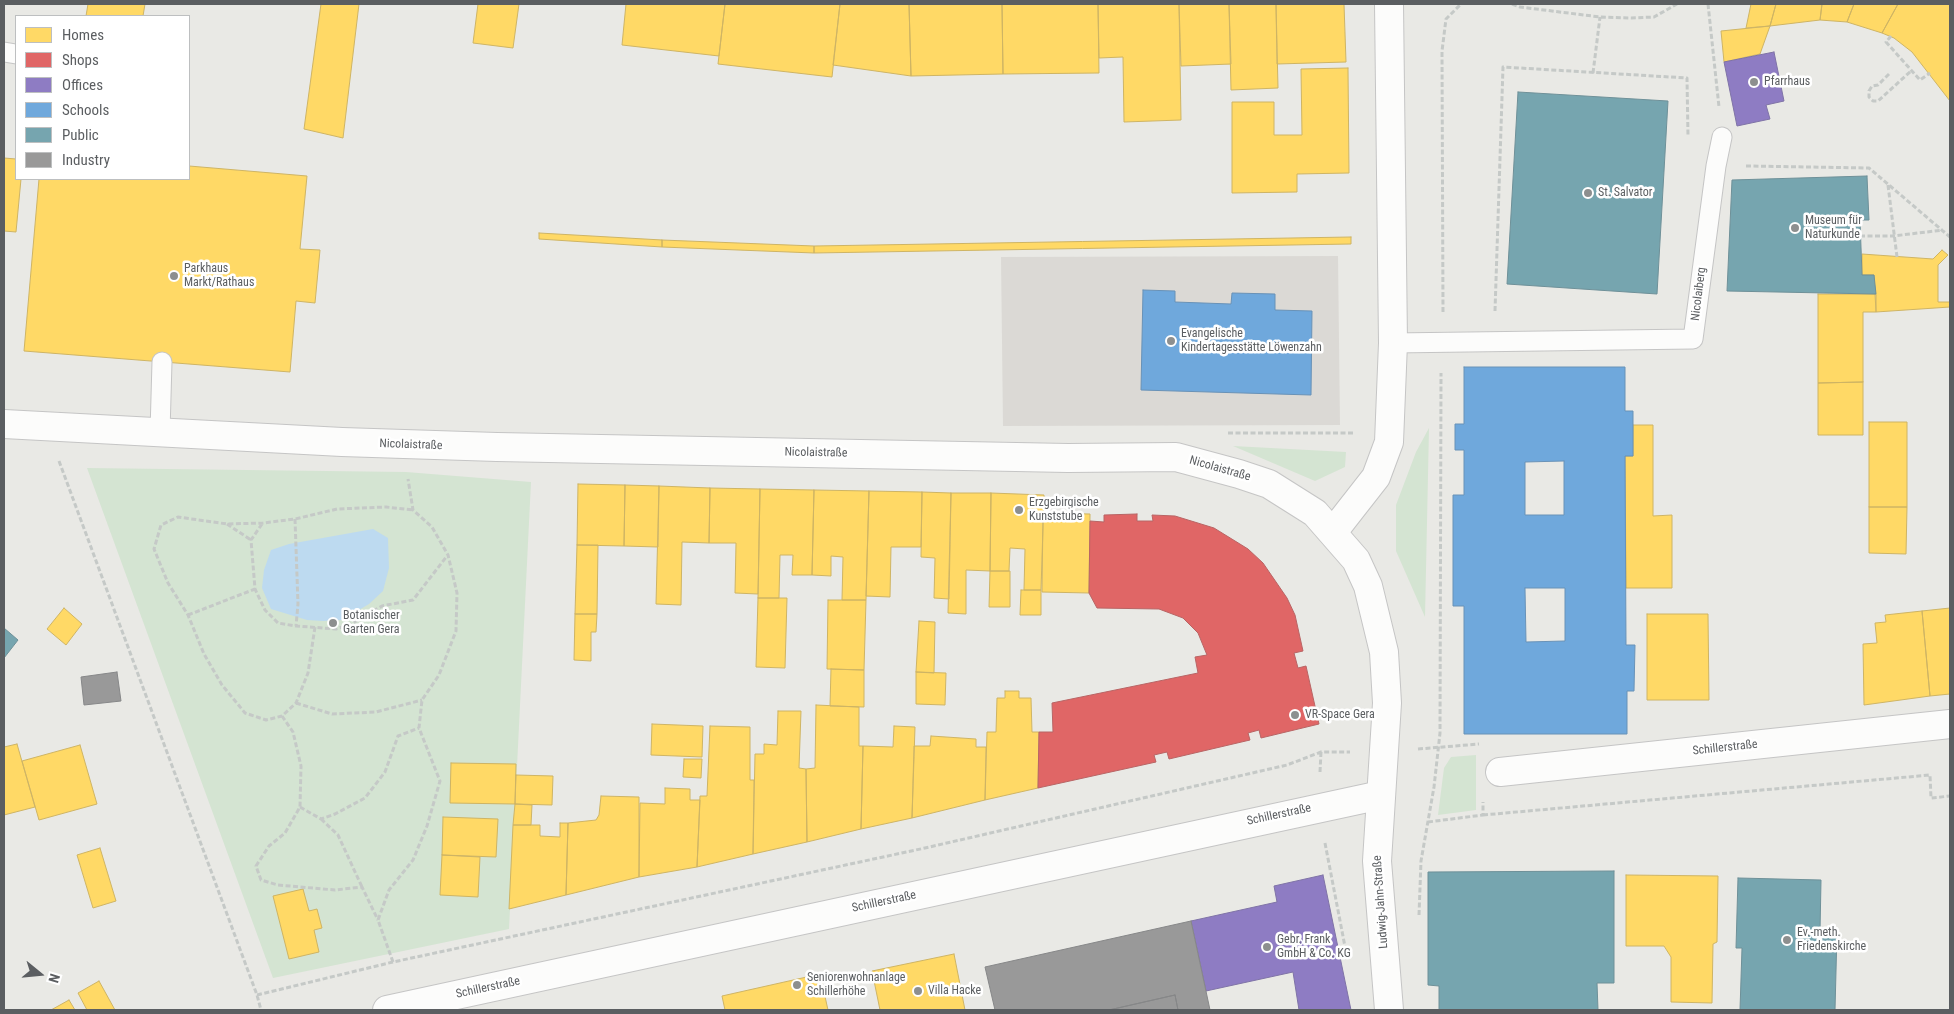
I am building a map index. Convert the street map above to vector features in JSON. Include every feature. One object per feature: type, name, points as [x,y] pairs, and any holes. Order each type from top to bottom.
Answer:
[{"type":"street","points":[[1333,532],[1376,477],[1389,442],[1393,343],[1389,4]]},
{"type":"street","name":"Nicolaistraße","points":[[4,424],[402,444],[1058,457],[1176,457],[1240,474],[1269,484],[1315,513],[1356,560],[1368,586],[1384,652],[1387,703],[1381,795]]},
{"type":"street","name":"Schillerstraße","points":[[1500,772],[1950,724]]},
{"type":"street","name":"Schillerstraße","points":[[387,1010],[1381,795]]},
{"type":"street","name":"Ludwig-Jahn-Straße","points":[[1381,795],[1377,861],[1389,1010]]},
{"type":"lane","name":"Nicolaiberg","points":[[1393,343],[1694,339],[1716,166],[1722,137]]},
{"type":"lane","points":[[160,432],[162,362]]},
{"type":"path","points":[[1419,921],[1421,861],[1439,748],[1439,392],[1442,342],[1442,51],[1446,19],[1461,4]]},
{"type":"path","points":[[1512,4],[1520,7],[1600,17],[1631,18],[1654,17],[1677,4]]},
{"type":"path","points":[[1708,4],[1722,137]]},
{"type":"path","points":[[1593,73],[1600,17]]},
{"type":"path","points":[[1890,36],[1886,42],[1920,80],[1930,74]]},
{"type":"path","points":[[1494,342],[1504,67],[1687,78],[1688,136]]},
{"type":"path","points":[[1889,74],[1878,86],[1872,86],[1869,91],[1869,97],[1873,101],[1878,101],[1912,71]]},
{"type":"path","points":[[1716,166],[1869,168],[1950,237]]},
{"type":"path","points":[[1888,184],[1897,257]]},
{"type":"path","points":[[1860,236],[1893,236],[1943,230]]},
{"type":"path","points":[[50,427],[59,460],[257,994],[261,1010]]},
{"type":"path","points":[[1226,432],[1362,433],[1390,430]]},
{"type":"path","points":[[402,444],[403,463],[408,478],[413,510]]},
{"type":"path","points":[[314,627],[308,673],[296,703],[282,716],[266,720],[245,713],[222,685],[204,654],[188,615],[168,583],[154,549],[161,525],[178,517],[227,524],[263,523],[295,519],[337,509],[386,508],[413,510],[432,527],[448,555],[457,593],[456,632],[439,675],[422,700],[419,728],[440,781],[426,826],[412,860],[389,890],[378,920]]},
{"type":"path","points":[[295,519],[298,569],[296,626]]},
{"type":"path","points":[[263,523],[251,540],[256,589],[265,610],[278,623],[336,629],[350,624],[382,606],[414,600],[448,555]]},
{"type":"path","points":[[227,524],[251,540]]},
{"type":"path","points":[[188,615],[256,589]]},
{"type":"path","points":[[296,703],[332,714],[376,712],[422,700]]},
{"type":"path","points":[[282,716],[293,732],[301,766],[300,807],[285,833],[269,846],[256,866],[261,880],[278,886],[327,889],[362,887]]},
{"type":"path","points":[[321,819],[366,798],[385,772],[398,736],[419,728]]},
{"type":"path","points":[[1439,748],[1484,744]]},
{"type":"path","points":[[257,994],[393,962],[925,848],[1287,764],[1321,752],[1320,807],[1328,864],[1348,962]]},
{"type":"path","points":[[1428,822],[1483,815],[1930,775],[1931,798],[1950,796]]},
{"type":"path","points":[[1483,798],[1483,815]]},
{"type":"path","points":[[300,807],[321,819],[338,835],[378,920],[393,962]]},
{"type":"shaded area","name":"Evangelische Kindertagesstätte Löwenzahn","points":[[1338,256],[1340,425],[1003,426],[1001,257]]},
{"type":"green space","points":[[1429,428],[1425,617],[1396,551],[1396,505],[1416,452]]},
{"type":"green space","points":[[1233,446],[1346,452],[1345,467],[1315,481]]},
{"type":"green space","name":"Botanischer Garten Gera","points":[[87,468],[406,472],[531,482],[509,929],[273,978]]},
{"type":"green space","points":[[1476,755],[1476,810],[1438,815],[1444,768],[1451,757]]},
{"type":"water","points":[[373,529],[388,538],[389,568],[383,591],[369,604],[342,620],[323,621],[307,620],[271,609],[262,588],[264,570],[271,550],[289,544]]},
{"type":"building: Homes","points":[[88,4],[145,4],[143,15],[86,15]]},
{"type":"building: Homes","points":[[321,4],[359,4],[343,138],[304,129]]},
{"type":"building: Homes","points":[[478,4],[519,4],[513,48],[473,43]]},
{"type":"building: Homes","points":[[626,4],[725,4],[719,56],[622,45]]},
{"type":"building: Homes","points":[[725,4],[840,4],[832,77],[718,64]]},
{"type":"building: Homes","points":[[840,4],[909,4],[911,76],[833,65]]},
{"type":"building: Homes","points":[[909,4],[1002,4],[1003,74],[911,76]]},
{"type":"building: Homes","points":[[1002,4],[1098,4],[1099,73],[1003,74]]},
{"type":"building: Homes","points":[[1098,4],[1179,4],[1181,120],[1124,122],[1123,57],[1099,58]]},
{"type":"building: Homes","points":[[1179,4],[1229,4],[1231,64],[1181,66]]},
{"type":"building: Homes","points":[[1229,4],[1276,4],[1278,88],[1231,90]]},
{"type":"building: Homes","points":[[1276,4],[1344,4],[1346,62],[1277,64]]},
{"type":"building: Homes","points":[[1751,4],[1776,4],[1770,26],[1746,28]]},
{"type":"building: Homes","points":[[1776,4],[1822,4],[1820,20],[1770,26]]},
{"type":"building: Homes","points":[[1822,4],[1854,4],[1847,22],[1820,20]]},
{"type":"building: Homes","points":[[1854,4],[1898,4],[1882,33],[1847,22]]},
{"type":"building: Homes","points":[[1898,4],[1950,4],[1950,101],[1912,52],[1894,38],[1882,33]]},
{"type":"building: Homes","points":[[1770,26],[1760,54],[1724,62],[1721,31]]},
{"type":"building: Homes","points":[[1348,68],[1349,173],[1297,174],[1297,192],[1232,193],[1232,102],[1274,102],[1274,135],[1302,135],[1301,69]]},
{"type":"building: Homes","points":[[4,158],[15,159],[15,180],[21,180],[16,232],[4,231]]},
{"type":"building: Homes","name":"Parkhaus Markt/Rathaus","points":[[190,166],[307,176],[300,249],[320,250],[315,303],[296,301],[290,372],[24,351],[39,180],[190,180]]},
{"type":"building: Homes","points":[[539,233],[662,240],[662,247],[539,239]]},
{"type":"building: Homes","points":[[1351,237],[1351,244],[814,253],[814,246]]},
{"type":"building: Homes","points":[[662,240],[814,246],[814,253],[662,247]]},
{"type":"building: Homes","points":[[1942,250],[1948,255],[1938,265],[1938,302],[1950,302],[1950,307],[1876,312],[1874,275],[1862,275],[1862,254],[1933,259]]},
{"type":"building: Homes","points":[[1818,294],[1876,294],[1876,312],[1863,312],[1863,382],[1818,383]]},
{"type":"building: Homes","points":[[1863,382],[1863,435],[1818,435],[1818,383]]},
{"type":"building: Homes","points":[[1869,422],[1907,422],[1907,507],[1869,507]]},
{"type":"building: Homes","points":[[1633,425],[1653,425],[1653,516],[1672,515],[1672,588],[1626,588],[1625,456],[1633,456]]},
{"type":"building: Homes","points":[[578,484],[625,485],[624,546],[577,545]]},
{"type":"building: Homes","points":[[625,485],[659,486],[658,547],[624,546]]},
{"type":"building: Homes","points":[[659,486],[710,488],[709,543],[682,542],[681,605],[656,604]]},
{"type":"building: Homes","points":[[710,488],[760,489],[758,594],[735,593],[736,543],[709,543]]},
{"type":"building: Homes","points":[[760,489],[814,490],[812,575],[792,575],[793,555],[780,555],[779,598],[758,598]]},
{"type":"building: Homes","points":[[814,490],[869,491],[866,600],[842,600],[843,557],[831,556],[831,576],[812,575]]},
{"type":"building: Homes","points":[[869,491],[922,492],[921,547],[891,547],[890,597],[866,596]]},
{"type":"building: Homes","points":[[922,492],[951,493],[949,599],[934,598],[935,558],[921,557]]},
{"type":"building: Homes","points":[[951,493],[991,493],[990,571],[966,570],[966,614],[948,613]]},
{"type":"building: Homes","points":[[991,493],[1044,495],[1041,590],[1024,590],[1025,549],[1010,548],[1009,571],[990,571]]},
{"type":"building: Homes","points":[[1869,507],[1907,507],[1906,554],[1869,553]]},
{"type":"building: Homes","points":[[1043,513],[1090,514],[1089,593],[1042,592]]},
{"type":"building: Homes","points":[[577,545],[598,545],[597,614],[575,614]]},
{"type":"building: Homes","points":[[990,571],[1010,571],[1010,607],[989,607]]},
{"type":"building: Homes","points":[[1021,590],[1041,590],[1041,615],[1020,615]]},
{"type":"building: Homes","points":[[758,598],[787,598],[785,668],[756,667]]},
{"type":"building: Homes","points":[[828,600],[866,600],[864,670],[827,669]]},
{"type":"building: Homes","points":[[64,608],[82,624],[66,645],[47,629]]},
{"type":"building: Homes","points":[[1950,608],[1950,694],[1930,696],[1922,611]]},
{"type":"building: Homes","points":[[1922,611],[1930,696],[1864,705],[1863,644],[1877,643],[1875,623],[1886,622],[1885,615]]},
{"type":"building: Homes","points":[[575,614],[597,614],[596,632],[591,632],[591,661],[574,660]]},
{"type":"building: Homes","points":[[1647,614],[1708,614],[1709,700],[1647,700]]},
{"type":"building: Homes","points":[[919,621],[935,622],[934,673],[916,672]]},
{"type":"building: Homes","points":[[831,669],[864,670],[864,707],[830,706]]},
{"type":"building: Homes","points":[[916,672],[946,673],[945,705],[916,704]]},
{"type":"building: Homes","points":[[1005,691],[1019,691],[1019,698],[1031,698],[1032,732],[1039,732],[1038,788],[985,800],[987,732],[996,732],[997,698],[1005,698]]},
{"type":"building: Homes","points":[[816,705],[859,707],[859,746],[863,746],[861,829],[807,842],[806,769],[815,768]]},
{"type":"building: Homes","points":[[778,711],[801,711],[799,768],[806,769],[807,842],[753,854],[755,754],[764,754],[764,744],[777,745]]},
{"type":"building: Homes","points":[[652,724],[703,726],[702,757],[651,755]]},
{"type":"building: Homes","points":[[710,726],[750,727],[750,780],[754,780],[753,854],[697,867],[700,796],[707,796]]},
{"type":"building: Homes","points":[[894,726],[915,727],[912,818],[861,829],[863,746],[893,747]]},
{"type":"building: Homes","points":[[931,736],[976,739],[976,747],[986,747],[985,800],[912,818],[914,746],[930,746]]},
{"type":"building: Homes","points":[[17,744],[35,807],[4,815],[4,747]]},
{"type":"building: Homes","points":[[80,745],[97,804],[39,820],[22,761]]},
{"type":"building: Homes","points":[[684,759],[702,759],[701,778],[683,777]]},
{"type":"building: Homes","points":[[451,763],[516,764],[515,804],[450,803]]},
{"type":"building: Homes","points":[[516,775],[553,776],[552,805],[515,804]]},
{"type":"building: Homes","points":[[665,788],[690,789],[690,800],[700,800],[697,867],[639,877],[640,803],[665,804]]},
{"type":"building: Homes","points":[[601,796],[639,797],[639,877],[566,895],[568,823],[596,820],[599,815]]},
{"type":"building: Homes","points":[[515,804],[532,805],[531,825],[513,825]]},
{"type":"building: Homes","points":[[443,817],[498,819],[496,857],[442,855]]},
{"type":"building: Homes","points":[[560,823],[568,823],[566,895],[509,909],[513,825],[540,825],[540,836],[560,837]]},
{"type":"building: Homes","points":[[100,848],[116,901],[93,908],[77,855]]},
{"type":"building: Homes","points":[[442,855],[480,857],[478,897],[440,895]]},
{"type":"building: Homes","points":[[1626,875],[1718,876],[1717,942],[1713,944],[1712,1003],[1671,1002],[1671,957],[1664,946],[1626,946]]},
{"type":"building: Homes","points":[[303,889],[309,911],[317,909],[322,928],[314,930],[319,952],[289,959],[273,896]]},
{"type":"building: Homes","name":"Villa Hacke","points":[[954,954],[965,1010],[880,1010],[872,971]]},
{"type":"building: Homes","name":"Seniorenwohnanlage Schillerhöhe","points":[[820,974],[828,1010],[725,1010],[722,996]]},
{"type":"building: Homes","points":[[99,981],[115,1010],[87,1010],[78,993]]},
{"type":"building: Homes","points":[[69,1000],[75,1010],[51,1010]]},
{"type":"building: Shops","points":[[1137,514],[1137,521],[1153,521],[1152,515],[1175,516],[1214,528],[1248,549],[1263,563],[1287,598],[1295,615],[1303,651],[1294,653],[1298,668],[1306,666],[1319,724],[1261,738],[1259,730],[1248,733],[1250,740],[1169,759],[1167,752],[1154,755],[1156,762],[1038,788],[1039,732],[1053,732],[1052,703],[1198,673],[1195,657],[1207,655],[1198,633],[1183,618],[1159,609],[1097,608],[1089,593],[1090,521],[1104,522],[1104,515]]},
{"type":"building: Offices","name":"Pfarrhaus","points":[[1774,52],[1784,101],[1766,105],[1770,119],[1737,126],[1724,62]]},
{"type":"building: Offices","name":"Gebr. Frank GmbH & Co. KG","points":[[1323,875],[1351,1010],[1299,1010],[1293,972],[1206,991],[1191,921],[1277,902],[1274,886]]},
{"type":"building: Schools","points":[[1143,290],[1175,291],[1175,302],[1231,304],[1232,293],[1275,294],[1275,310],[1312,311],[1311,395],[1141,390]]},
{"type":"building: Schools","points":[[1464,367],[1625,367],[1625,411],[1633,411],[1633,456],[1625,456],[1626,645],[1635,645],[1634,691],[1627,691],[1627,734],[1464,734],[1464,606],[1453,606],[1453,495],[1464,495],[1464,450],[1455,450],[1455,424],[1464,424]],"holes":[[[1564,461],[1564,515],[1525,515],[1525,462]],[[1525,588],[1565,588],[1565,641],[1526,642]]]},
{"type":"building: Public","name":"St. Salvator","points":[[1518,92],[1668,101],[1657,294],[1507,284]]},
{"type":"building: Public","name":"Museum für Naturkunde","points":[[1867,176],[1869,220],[1860,220],[1862,275],[1874,275],[1876,294],[1727,291],[1732,180]]},
{"type":"building: Public","points":[[4,628],[18,640],[4,658]]},
{"type":"building: Public","points":[[1614,871],[1614,983],[1597,983],[1598,1010],[1439,1010],[1439,986],[1428,985],[1428,872]]},
{"type":"building: Public","name":"Ev.-meth. Friedenskirche","points":[[1738,878],[1821,880],[1820,932],[1837,932],[1835,1010],[1740,1010],[1742,948],[1736,948]]},
{"type":"building: Industry","points":[[117,672],[121,701],[84,705],[81,677]]},
{"type":"building: Industry","points":[[1191,921],[1210,1010],[1178,1010],[1175,995],[1109,1010],[995,1010],[985,967]]},
{"type":"building: Industry","points":[[1175,995],[1178,1010],[1109,1010]]},
{"type":"place","name":"Pfarrhaus","points":[[1754,82]]},
{"type":"place","name":"St. Salvator","points":[[1588,193]]},
{"type":"place","name":"Museum für Naturkunde","points":[[1795,228]]},
{"type":"place","name":"Parkhaus Markt/Rathaus","points":[[174,276]]},
{"type":"place","name":"Evangelische Kindertagesstätte Löwenzahn","points":[[1171,341]]},
{"type":"place","name":"Erzgebirgische Kunststube","points":[[1019,510]]},
{"type":"place","name":"Botanischer Garten Gera","points":[[333,623]]},
{"type":"place","name":"VR-Space Gera","points":[[1295,715]]},
{"type":"place","name":"Ev.-meth. Friedenskirche","points":[[1787,940]]},
{"type":"place","name":"Gebr. Frank GmbH & Co. KG","points":[[1267,947]]},
{"type":"place","name":"Seniorenwohnanlage Schillerhöhe","points":[[797,985]]},
{"type":"place","name":"Villa Hacke","points":[[918,991]]}]
